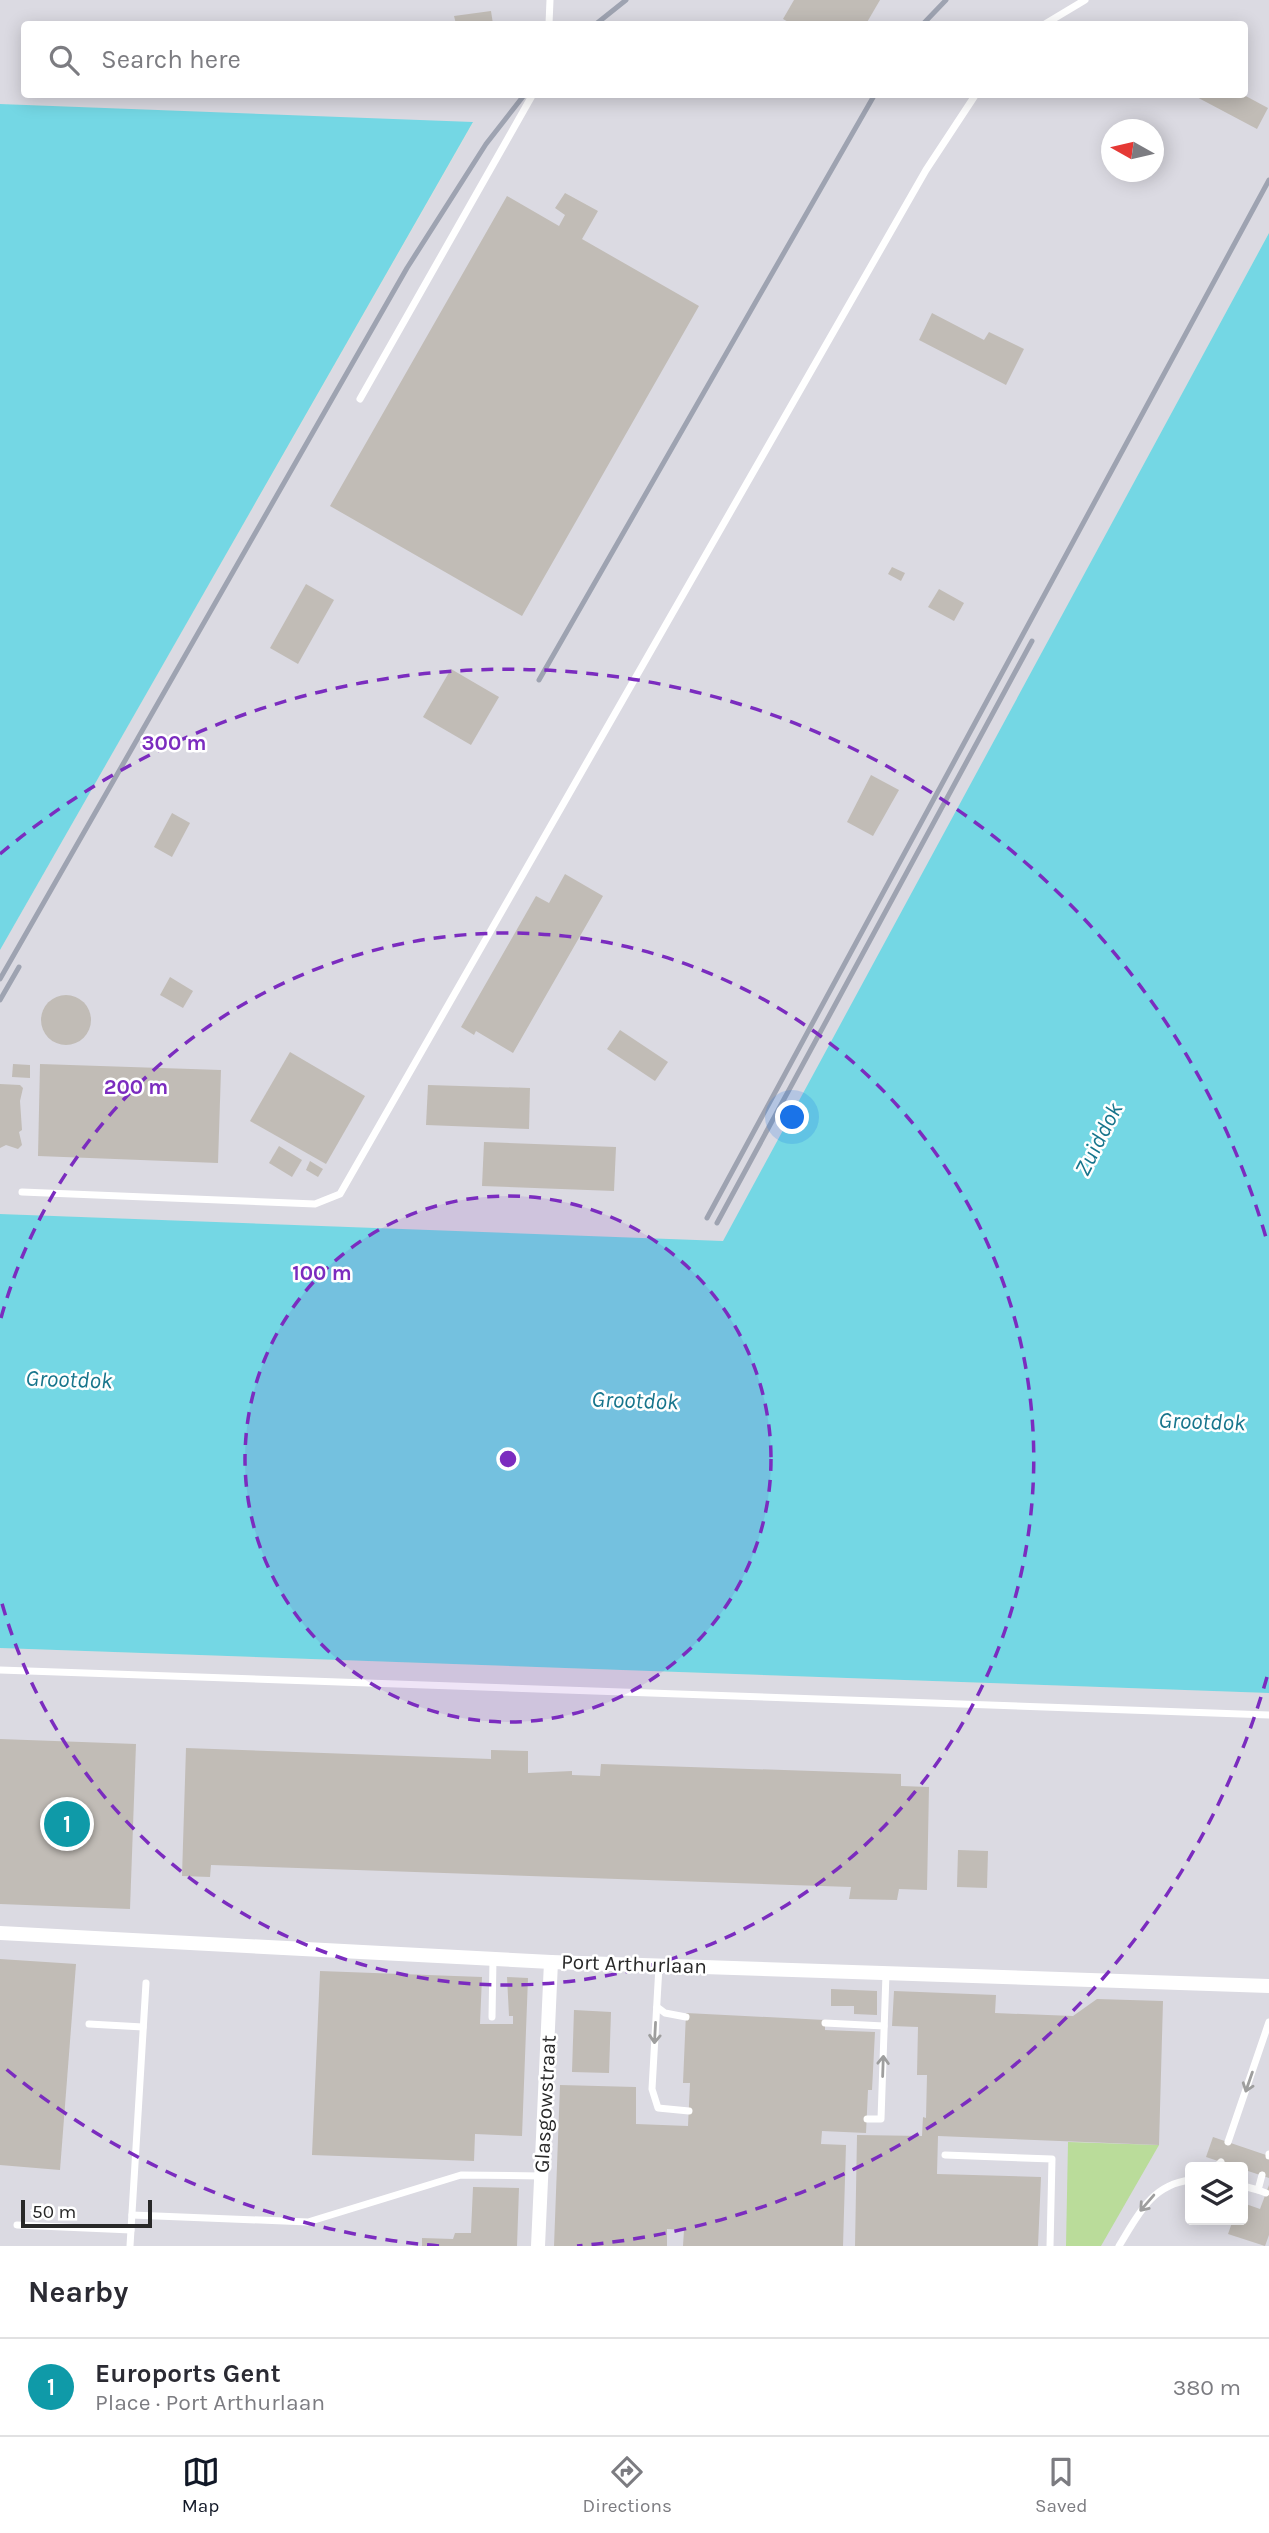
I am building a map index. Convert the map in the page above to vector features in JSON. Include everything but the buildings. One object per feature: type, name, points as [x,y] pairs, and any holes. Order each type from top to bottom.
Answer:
[{"type":"street","name":"Port Arthurlaan","points":[[0,1933],[551,1962],[1269,1986]]},
{"type":"street","name":"Glasgowstraat","points":[[538,2246],[551,1962]]},
{"type":"lane","points":[[549,21],[550,0]]},
{"type":"lane","points":[[1050,21],[1085,0]]},
{"type":"lane","points":[[360,399],[531,98]]},
{"type":"lane","points":[[22,1192],[315,1204],[340,1194],[926,170],[973,98]]},
{"type":"lane","points":[[0,1670],[1269,1715]]},
{"type":"lane","points":[[492,2017],[493,1959]]},
{"type":"lane","points":[[659,1965],[652,2089],[658,2108],[688,2110]]},
{"type":"lane","points":[[867,2119],[881,2119],[886,1972]]},
{"type":"lane","points":[[131,2246],[146,1983]]},
{"type":"lane","points":[[657,2007],[665,2013],[686,2017]]},
{"type":"lane","points":[[1228,2142],[1269,2022]]},
{"type":"lane","points":[[825,2023],[884,2026]]},
{"type":"lane","points":[[89,2024],[143,2027]]},
{"type":"lane","points":[[945,2155],[1052,2159],[1049,2246]]},
{"type":"lane","points":[[132,2215],[308,2222],[461,2175],[541,2176]]},
{"type":"lane","points":[[1248,2187],[1262,2191],[1262,2175]]},
{"type":"lane","points":[[1119,2246],[1146,2201],[1171,2182],[1185,2181]]},
{"type":"lane","points":[[17,2225],[131,2230]]},
{"type":"shaded area","points":[[0,0],[1269,0],[1269,233],[723,1242],[0,1214],[0,950],[473,123],[0,104]]},
{"type":"shaded area","points":[[0,1648],[1269,1693],[1269,2246],[0,2246]]},
{"type":"green space","points":[[1068,2142],[1159,2145],[1101,2246],[1066,2246]]},
{"type":"water","points":[[0,104],[473,122],[0,950]]},
{"type":"water","points":[[1269,233],[1269,1693],[0,1648],[0,1214],[723,1241]]},
{"type":"railway","points":[[600,21],[626,0]]},
{"type":"railway","points":[[926,21],[946,0]]},
{"type":"railway","points":[[0,979],[407,268],[486,144],[522,98]]},
{"type":"railway","points":[[539,680],[873,98]]},
{"type":"railway","points":[[707,1218],[1269,180]]},
{"type":"railway","points":[[717,1223],[1032,641]]},
{"type":"railway","points":[[0,1000],[19,967]]},
{"type":"place","name":"Euroports Gent","points":[[67,1824]]},
{"type":"water label","name":"Zuiddok","points":[[1098,1139]]},
{"type":"water label","name":"Grootdok","points":[[69,1379]]},
{"type":"water label","name":"Grootdok","points":[[635,1400]]},
{"type":"water label","name":"Grootdok","points":[[1202,1421]]}]
